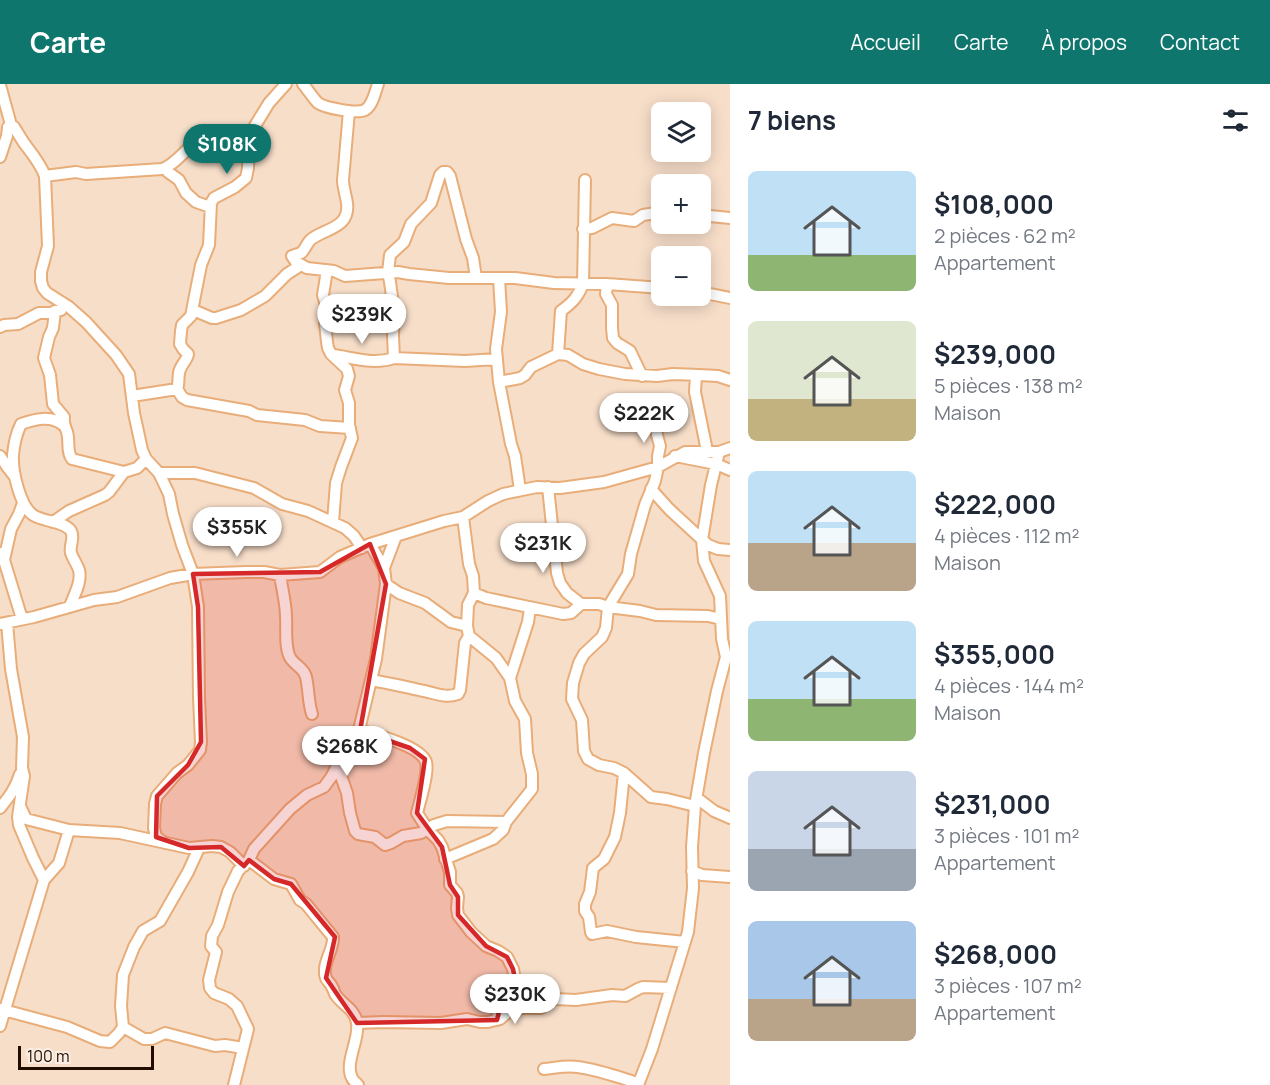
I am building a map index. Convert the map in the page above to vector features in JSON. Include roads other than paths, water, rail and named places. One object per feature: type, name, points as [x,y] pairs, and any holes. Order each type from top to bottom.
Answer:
[{"type":"street","points":[[303,84],[321,105],[349,111],[366,109],[378,84]]},
{"type":"street","points":[[0,85],[10,125],[0,157]]},
{"type":"street","points":[[45,176],[76,172],[86,174],[166,168],[206,136],[236,136],[249,132],[284,85]]},
{"type":"street","points":[[349,111],[343,180],[347,213],[342,222],[312,238],[302,252],[292,256],[293,260],[301,265],[307,268],[334,271],[345,276],[398,272],[449,278],[515,278],[554,283],[651,287]]},
{"type":"street","points":[[10,125],[14,127],[32,153],[45,176],[48,246],[41,272],[43,288],[86,322],[116,355],[129,375],[142,450],[159,473],[169,494],[172,514],[193,574],[198,608],[201,742],[200,750],[188,765],[177,773],[157,796],[154,828],[156,837],[165,843]]},
{"type":"street","points":[[249,132],[249,168],[246,177],[235,187],[214,198],[211,203],[209,244],[201,265],[193,310],[191,316],[182,325],[180,344],[188,354],[188,358],[179,372],[177,389],[187,400],[249,411],[257,416],[305,420],[320,426],[350,428]]},
{"type":"street","points":[[166,168],[179,180],[186,193],[196,202],[210,207]]},
{"type":"street","points":[[394,358],[394,311],[388,272],[390,255],[404,242],[411,224],[431,203],[443,172],[447,172],[450,176],[473,258],[476,278]]},
{"type":"street","points":[[558,354],[561,311],[571,304],[583,284],[585,180]]},
{"type":"street","points":[[583,229],[592,228],[612,218],[634,221],[643,215],[651,214]]},
{"type":"street","points":[[711,216],[730,218]]},
{"type":"street","points":[[193,310],[216,318],[241,310],[265,296],[287,274],[301,265]]},
{"type":"street","points":[[327,270],[323,295],[327,309],[325,323],[328,348],[331,354],[347,369],[349,376],[345,390],[349,403],[352,438],[336,483],[333,522]]},
{"type":"street","points":[[499,278],[501,312],[497,333],[499,382],[520,490]]},
{"type":"street","points":[[607,284],[606,294],[612,305],[613,338],[630,351],[642,376]]},
{"type":"street","points":[[711,294],[730,298]]},
{"type":"street","points":[[0,327],[18,324],[39,313],[69,307]]},
{"type":"street","points":[[55,311],[53,328],[44,358],[50,375],[53,404],[64,417],[63,426]]},
{"type":"street","points":[[331,354],[384,362],[394,358],[465,361],[497,359]]},
{"type":"street","points":[[499,382],[520,378],[531,367],[558,354],[568,355],[583,364],[626,374],[718,376],[730,380]]},
{"type":"street","points":[[696,376],[695,392],[707,451]]},
{"type":"street","points":[[132,396],[177,389]]},
{"type":"street","points":[[651,412],[656,422],[660,446],[655,481],[645,505],[628,574],[608,607],[606,628],[602,637],[584,654],[575,676],[572,699],[582,720],[584,752],[588,759],[624,773],[651,797],[696,802],[730,819]]},
{"type":"street","points":[[70,606],[78,586],[80,572],[71,553],[73,537],[66,525],[43,520],[32,514],[23,503],[15,477],[13,457],[16,435],[21,424],[35,419],[60,422],[68,434],[69,455],[72,459],[124,472],[137,468],[147,459]]},
{"type":"street","points":[[0,808],[11,796],[18,782],[22,768],[23,737],[3,623],[94,600],[117,597],[170,578],[193,574],[264,572],[280,575],[320,572],[340,557],[366,546],[463,518],[503,494],[537,487],[560,488],[604,482],[658,467],[685,452],[725,450]]},
{"type":"street","points":[[544,1069],[578,1067],[599,1071],[638,1084],[652,1049],[688,932],[693,888],[692,847],[696,802],[717,691],[728,655],[722,639],[720,596],[704,561],[702,540],[716,464],[725,450]]},
{"type":"street","points":[[0,456],[15,477]]},
{"type":"street","points":[[675,456],[716,464],[730,470]]},
{"type":"street","points":[[53,522],[69,511],[105,495],[124,472]]},
{"type":"street","points":[[159,473],[195,473],[254,488],[282,504],[308,511],[345,528],[366,546],[384,568]]},
{"type":"street","points":[[548,487],[557,573],[567,593],[581,604],[640,610],[656,615],[721,618]]},
{"type":"street","points":[[651,489],[708,545],[730,550]]},
{"type":"street","points":[[22,619],[2,557],[23,503]]},
{"type":"street","points":[[370,680],[443,696],[458,694],[468,631],[468,605],[474,592],[463,518]]},
{"type":"street","points":[[234,1085],[248,1029],[237,1006],[229,999],[214,993],[210,988],[209,980],[216,952],[211,946],[213,936],[238,870],[247,863],[254,849],[290,809],[307,795],[324,787],[359,730],[376,658],[386,584],[384,568],[396,537]]},
{"type":"street","points":[[280,575],[286,636],[291,659],[306,675],[312,714]]},
{"type":"street","points":[[386,584],[399,593],[425,603],[468,631],[496,658],[510,678]]},
{"type":"street","points":[[474,592],[486,598],[563,614],[571,613],[581,604]]},
{"type":"street","points":[[445,859],[493,839],[503,830],[520,802],[532,789],[525,719],[515,701],[510,678],[528,622],[530,608]]},
{"type":"street","points":[[359,730],[410,748],[425,759],[423,788],[417,813],[438,840],[450,872],[450,885],[459,897],[458,915],[486,946],[507,957],[513,969],[515,980],[506,987],[500,1002],[497,1020]]},
{"type":"street","points":[[337,765],[347,793],[352,825],[358,834],[375,837],[385,845],[408,834],[420,833],[447,821],[506,822]]},
{"type":"street","points":[[22,768],[24,783],[18,817],[23,837],[44,880]]},
{"type":"street","points":[[624,773],[615,837],[603,859],[593,868],[590,892],[585,904],[591,932],[592,934],[607,932],[685,942]]},
{"type":"street","points":[[20,806],[27,819],[69,830],[120,833],[189,848],[221,847],[273,879],[291,884],[300,900],[331,933],[333,942],[328,956],[326,978],[336,995],[354,1013],[357,1033],[350,1067],[351,1077],[359,1085]]},
{"type":"street","points":[[0,1026],[2,1010],[44,880],[59,863],[69,830]]},
{"type":"street","points":[[2,1010],[67,1027],[100,1041],[110,1042],[123,1027],[121,1006],[123,975],[134,946],[143,931],[160,921],[199,848]]},
{"type":"street","points":[[692,871],[702,875],[730,877]]},
{"type":"street","points":[[357,1023],[441,1023],[467,1019],[480,1023],[500,1019],[508,1012],[521,1008],[541,1008],[545,1003],[555,999],[625,996],[643,987],[671,988]]},
{"type":"street","points":[[123,1027],[144,1039],[152,1039],[165,1033],[215,1046],[243,1048]]},
{"type":"street","points":[[352,1085],[359,1085]]}]
